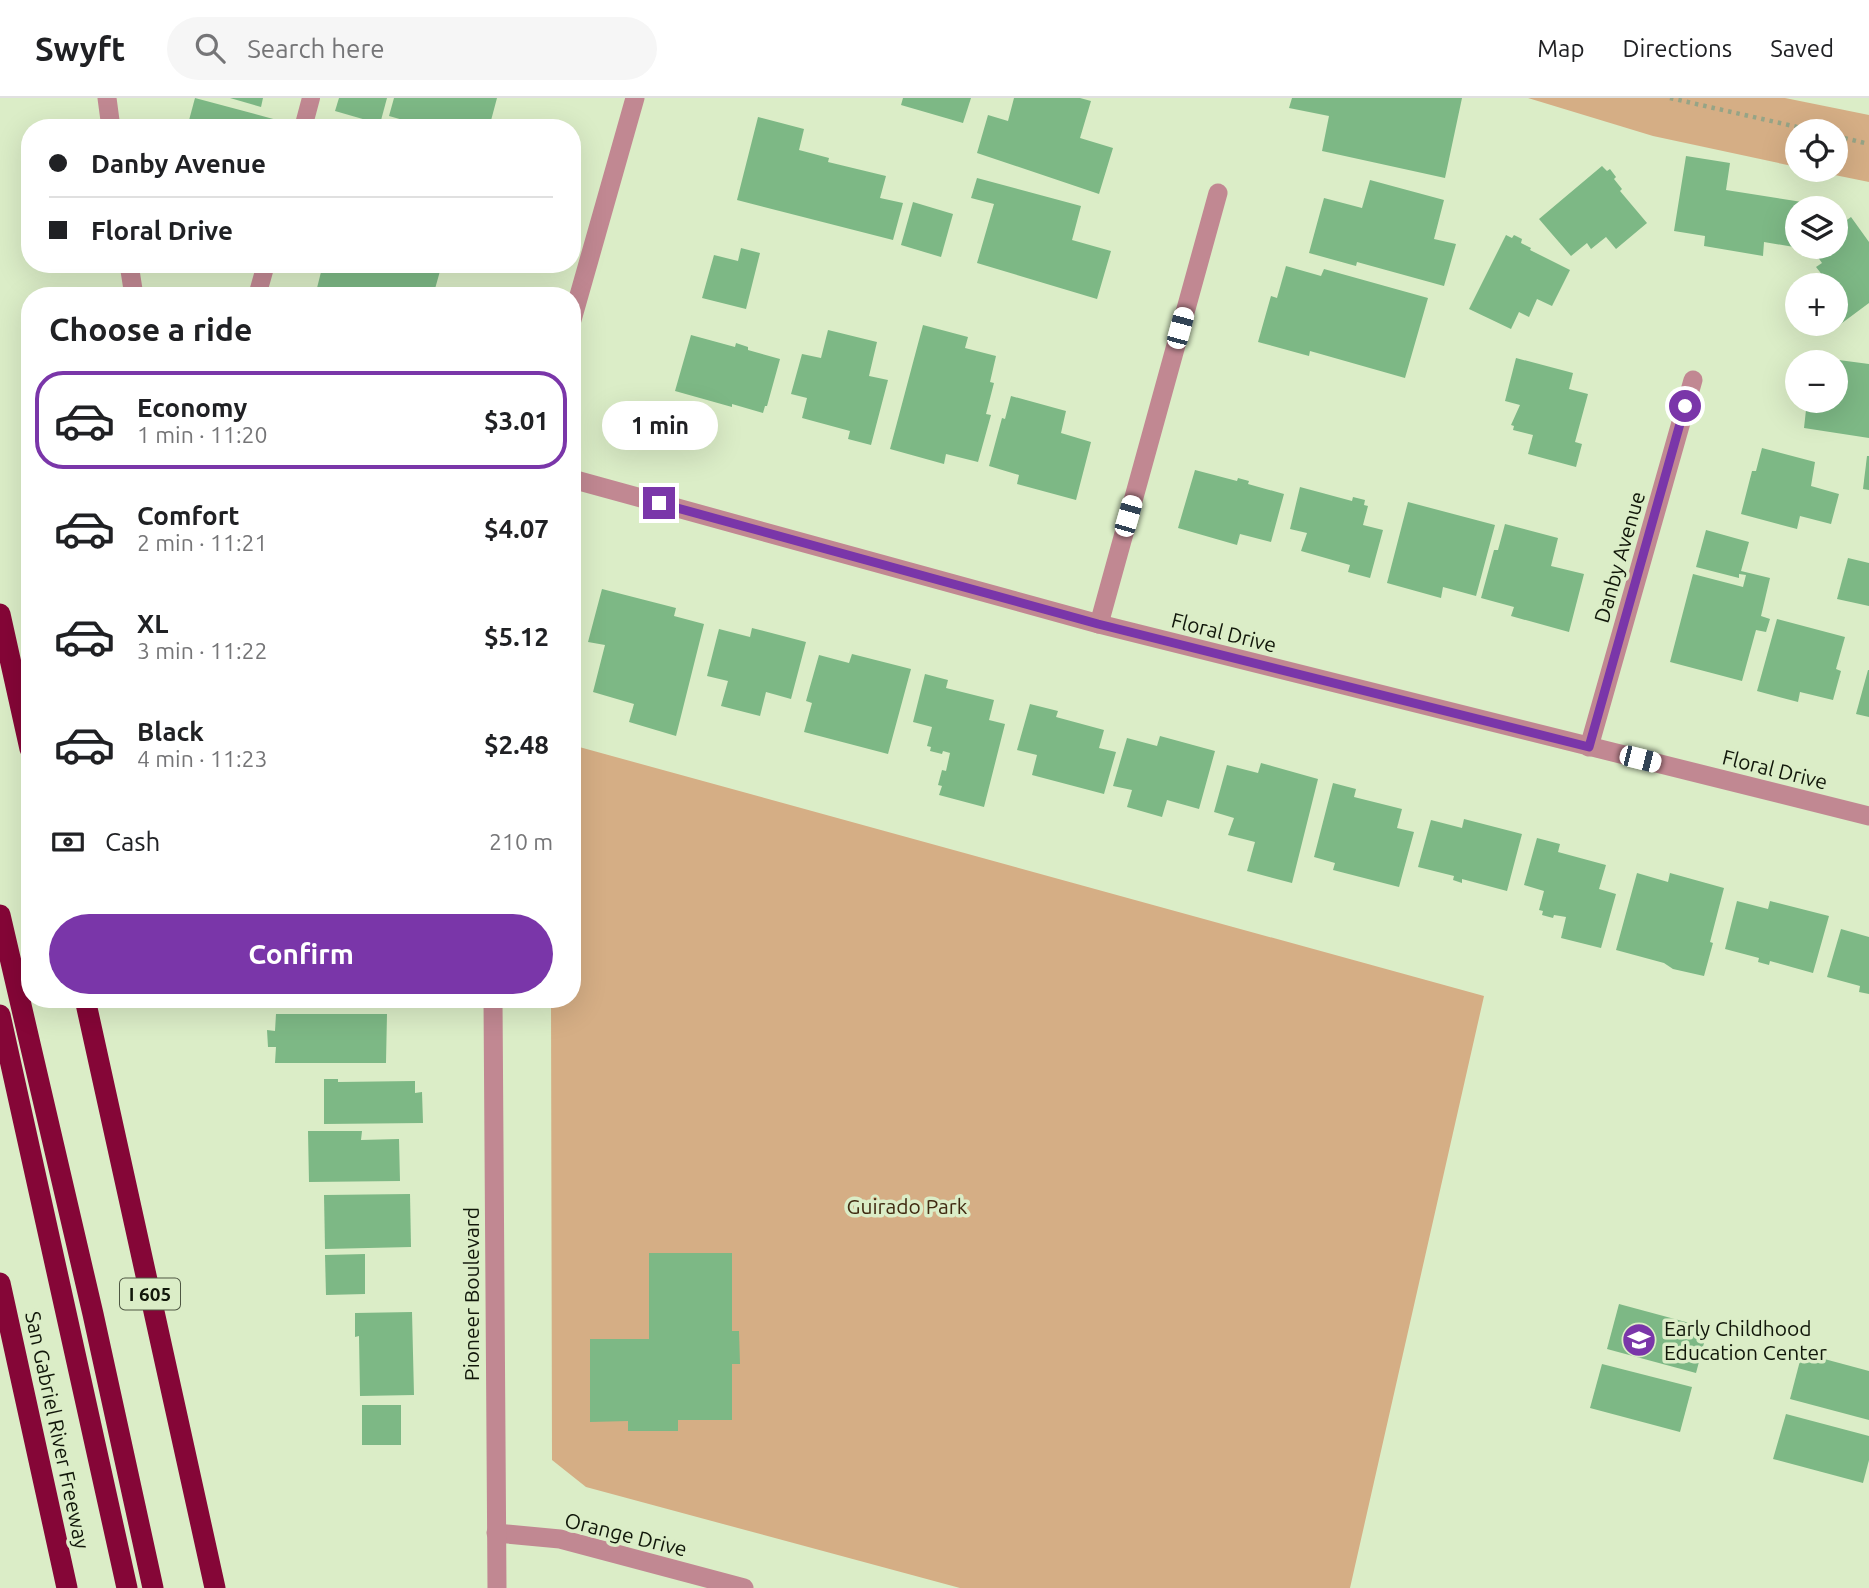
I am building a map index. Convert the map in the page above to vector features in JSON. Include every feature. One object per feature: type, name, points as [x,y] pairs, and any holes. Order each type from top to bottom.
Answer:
[{"type":"highway","points":[[0,614],[21,708]]},
{"type":"highway","points":[[0,915],[21,1005]]},
{"type":"highway","points":[[22,1008],[153,1588]]},
{"type":"highway","name":"I 605","points":[[87,1008],[215,1588]]},
{"type":"highway","points":[[0,1015],[127,1588]]},
{"type":"highway","name":"San Gabriel River Freeway","points":[[0,1283],[67,1588]]},
{"type":"street","points":[[107,98],[110,119]]},
{"type":"street","points":[[581,288],[635,98]]},
{"type":"street","points":[[1098,624],[1217,193]]},
{"type":"street","name":"Danby Avenue","points":[[1589,747],[1693,380]]},
{"type":"street","name":"Floral Drive","points":[[581,481],[1098,624],[1869,816]]},
{"type":"street","name":"Pioneer Boulevard","points":[[493,1008],[497,1588]]},
{"type":"street","name":"Orange Drive","points":[[496,1533],[560,1539],[744,1588]]},
{"type":"lane","points":[[305,119],[311,98]]},
{"type":"path","points":[[1670,98],[1785,124]]},
{"type":"path","points":[[1848,139],[1869,144]]},
{"type":"green space","points":[[1528,98],[1785,98],[1869,115],[1869,182],[1848,178],[1848,119],[1785,119],[1785,164],[1653,136]]},
{"type":"green space","name":"Guirado Park","points":[[581,747],[1484,996],[1350,1588],[960,1588],[586,1487],[552,1460],[551,1008],[581,1008]]},
{"type":"building","points":[[195,98],[273,119],[189,119]]},
{"type":"building","points":[[230,98],[263,98],[261,107]]},
{"type":"building","points":[[339,98],[387,98],[381,119],[363,119],[335,111]]},
{"type":"building","points":[[394,98],[497,98],[491,119],[400,119],[389,116]]},
{"type":"building","points":[[903,98],[971,98],[963,123],[901,105]]},
{"type":"building","points":[[1014,98],[1080,98],[1091,101],[1080,138],[1113,148],[1099,194],[977,153],[988,115],[1008,121]]},
{"type":"building","points":[[1292,98],[1462,98],[1445,178],[1322,151],[1329,116],[1289,108]]},
{"type":"building","points":[[758,117],[804,129],[799,150],[829,158],[828,162],[886,176],[880,198],[903,203],[893,240],[737,200]]},
{"type":"building","points":[[1686,156],[1730,163],[1726,190],[1785,199],[1785,246],[1764,242],[1763,256],[1704,246],[1705,236],[1674,231]]},
{"type":"building","points":[[1602,166],[1607,171],[1610,169],[1622,189],[1620,191],[1647,223],[1616,249],[1606,237],[1591,249],[1587,243],[1571,256],[1539,219]]},
{"type":"building","points":[[977,178],[1081,206],[1072,240],[1111,251],[1097,299],[977,263],[994,204],[971,198]]},
{"type":"building","points":[[1370,180],[1444,200],[1434,239],[1456,244],[1444,286],[1357,262],[1356,266],[1309,253],[1324,198],[1362,208]]},
{"type":"building","points":[[913,202],[953,214],[941,257],[901,245]]},
{"type":"building","points":[[1851,217],[1869,242],[1869,303],[1848,319],[1848,273],[1821,273],[1816,267],[1822,263],[1819,259],[1848,259],[1848,219]]},
{"type":"building","points":[[1506,235],[1522,239],[1521,243],[1531,248],[1530,250],[1570,270],[1552,306],[1537,299],[1529,317],[1519,312],[1511,329],[1469,309]]},
{"type":"building","points":[[741,248],[760,253],[746,309],[702,298],[714,255],[738,261]]},
{"type":"building","points":[[1286,266],[1321,276],[1324,269],[1428,298],[1405,378],[1310,351],[1309,356],[1258,342],[1271,296],[1277,298]]},
{"type":"building","points":[[321,273],[439,273],[436,287],[317,287]]},
{"type":"building","points":[[923,325],[968,337],[965,348],[996,356],[990,382],[994,383],[986,414],[991,415],[978,462],[946,454],[944,464],[890,449]]},
{"type":"building","points":[[828,330],[877,342],[869,376],[888,380],[871,445],[848,439],[850,431],[802,418],[807,398],[791,394],[802,354],[821,358]]},
{"type":"building","points":[[691,335],[735,347],[736,343],[748,347],[748,350],[780,359],[763,413],[675,391]]},
{"type":"building","points":[[1516,358],[1573,373],[1569,389],[1588,394],[1575,442],[1582,444],[1576,467],[1528,454],[1533,435],[1513,430],[1514,426],[1511,425],[1520,405],[1505,401]]},
{"type":"building","points":[[1848,361],[1869,364],[1869,438],[1804,428],[1806,413],[1848,413]]},
{"type":"building","points":[[1011,396],[1066,411],[1061,433],[1091,442],[1076,500],[1017,484],[1019,475],[989,466]]},
{"type":"building","points":[[1762,448],[1815,462],[1811,486],[1839,494],[1831,524],[1800,516],[1797,529],[1741,514],[1752,471],[1756,471]]},
{"type":"building","points":[[1869,456],[1869,490],[1863,489]]},
{"type":"building","points":[[1195,470],[1237,481],[1238,478],[1249,481],[1248,484],[1284,494],[1271,542],[1240,534],[1237,545],[1178,528]]},
{"type":"building","points":[[1300,487],[1352,501],[1353,497],[1365,500],[1364,505],[1368,506],[1363,525],[1383,530],[1370,578],[1348,572],[1350,565],[1301,551],[1307,533],[1290,529]]},
{"type":"building","points":[[1408,502],[1495,525],[1476,596],[1443,587],[1441,598],[1387,583]]},
{"type":"building","points":[[1505,524],[1558,538],[1551,566],[1584,574],[1569,632],[1511,616],[1514,607],[1481,598],[1494,550],[1498,550]]},
{"type":"building","points":[[1706,530],[1749,542],[1741,571],[1770,578],[1761,616],[1770,619],[1766,632],[1756,630],[1742,681],[1670,662],[1693,574],[1743,587],[1746,575],[1739,574],[1739,578],[1696,567]]},
{"type":"building","points":[[1848,558],[1869,563],[1869,606],[1837,599]]},
{"type":"building","points":[[602,589],[676,608],[674,616],[704,624],[676,736],[629,722],[634,704],[593,692],[605,645],[588,642]]},
{"type":"building","points":[[1777,619],[1845,637],[1836,669],[1841,671],[1833,700],[1800,692],[1798,702],[1757,691]]},
{"type":"building","points":[[752,628],[806,642],[791,699],[766,692],[760,716],[721,706],[728,681],[707,676],[719,629],[750,637]]},
{"type":"building","points":[[852,654],[911,669],[888,754],[804,732],[812,703],[806,701],[819,655],[849,663]]},
{"type":"building","points":[[1869,670],[1869,717],[1856,714]]},
{"type":"building","points":[[925,674],[948,680],[946,688],[994,700],[989,720],[1005,724],[984,807],[939,795],[942,786],[938,785],[942,770],[946,771],[950,753],[930,751],[931,747],[927,746],[932,727],[913,722]]},
{"type":"building","points":[[1030,704],[1058,711],[1056,717],[1104,730],[1099,748],[1116,752],[1104,794],[1032,775],[1037,755],[1017,750]]},
{"type":"building","points":[[1160,736],[1215,751],[1199,809],[1167,800],[1162,817],[1127,807],[1132,790],[1113,786],[1127,738],[1157,746]]},
{"type":"building","points":[[1261,763],[1318,779],[1292,883],[1247,871],[1255,842],[1228,835],[1234,818],[1214,812],[1227,765],[1258,773]]},
{"type":"building","points":[[1333,783],[1356,789],[1354,797],[1402,809],[1397,828],[1414,832],[1399,887],[1333,870],[1335,863],[1314,857]]},
{"type":"building","points":[[1464,819],[1522,834],[1507,891],[1462,879],[1462,883],[1453,880],[1454,876],[1418,867],[1431,820],[1462,828]]},
{"type":"building","points":[[1537,838],[1560,844],[1558,852],[1606,865],[1599,889],[1616,894],[1601,948],[1561,938],[1566,917],[1542,915],[1543,911],[1539,910],[1544,891],[1524,885]]},
{"type":"building","points":[[1637,873],[1668,882],[1670,873],[1724,888],[1704,976],[1616,950]]},
{"type":"building","points":[[1737,901],[1768,909],[1770,901],[1829,916],[1813,973],[1770,961],[1769,965],[1758,962],[1759,958],[1725,949]]},
{"type":"building","points":[[1841,929],[1869,937],[1869,994],[1859,992],[1860,986],[1827,977]]},
{"type":"building","points":[[276,1014],[387,1014],[386,1063],[275,1063],[276,1047],[268,1047],[267,1030],[275,1031]]},
{"type":"building","points":[[324,1079],[338,1079],[338,1082],[415,1081],[415,1093],[422,1092],[423,1123],[324,1124]]},
{"type":"building","points":[[308,1131],[362,1131],[361,1140],[399,1139],[400,1181],[309,1182]]},
{"type":"building","points":[[410,1194],[411,1247],[325,1249],[324,1195]]},
{"type":"building","points":[[649,1253],[732,1253],[732,1331],[739,1331],[740,1364],[732,1364],[732,1420],[678,1420],[678,1431],[628,1431],[628,1421],[590,1422],[590,1339],[649,1339]]},
{"type":"building","points":[[365,1254],[365,1294],[326,1295],[325,1255]]},
{"type":"building","points":[[1619,1304],[1708,1328],[1696,1373],[1607,1349]]},
{"type":"building","points":[[412,1312],[414,1395],[360,1396],[359,1336],[355,1337],[355,1313]]},
{"type":"building","points":[[1802,1353],[1869,1371],[1869,1420],[1790,1399]]},
{"type":"building","points":[[1602,1364],[1692,1387],[1680,1432],[1590,1408]]},
{"type":"building","points":[[362,1405],[401,1405],[401,1445],[362,1445]]},
{"type":"building","points":[[1786,1414],[1869,1436],[1869,1460],[1863,1483],[1773,1459]]},
{"type":"place","name":"Early Childhood Education Center","points":[[1639,1340]]},
{"type":"route","points":[[659,503],[1098,624],[1589,747],[1685,406]]}]
